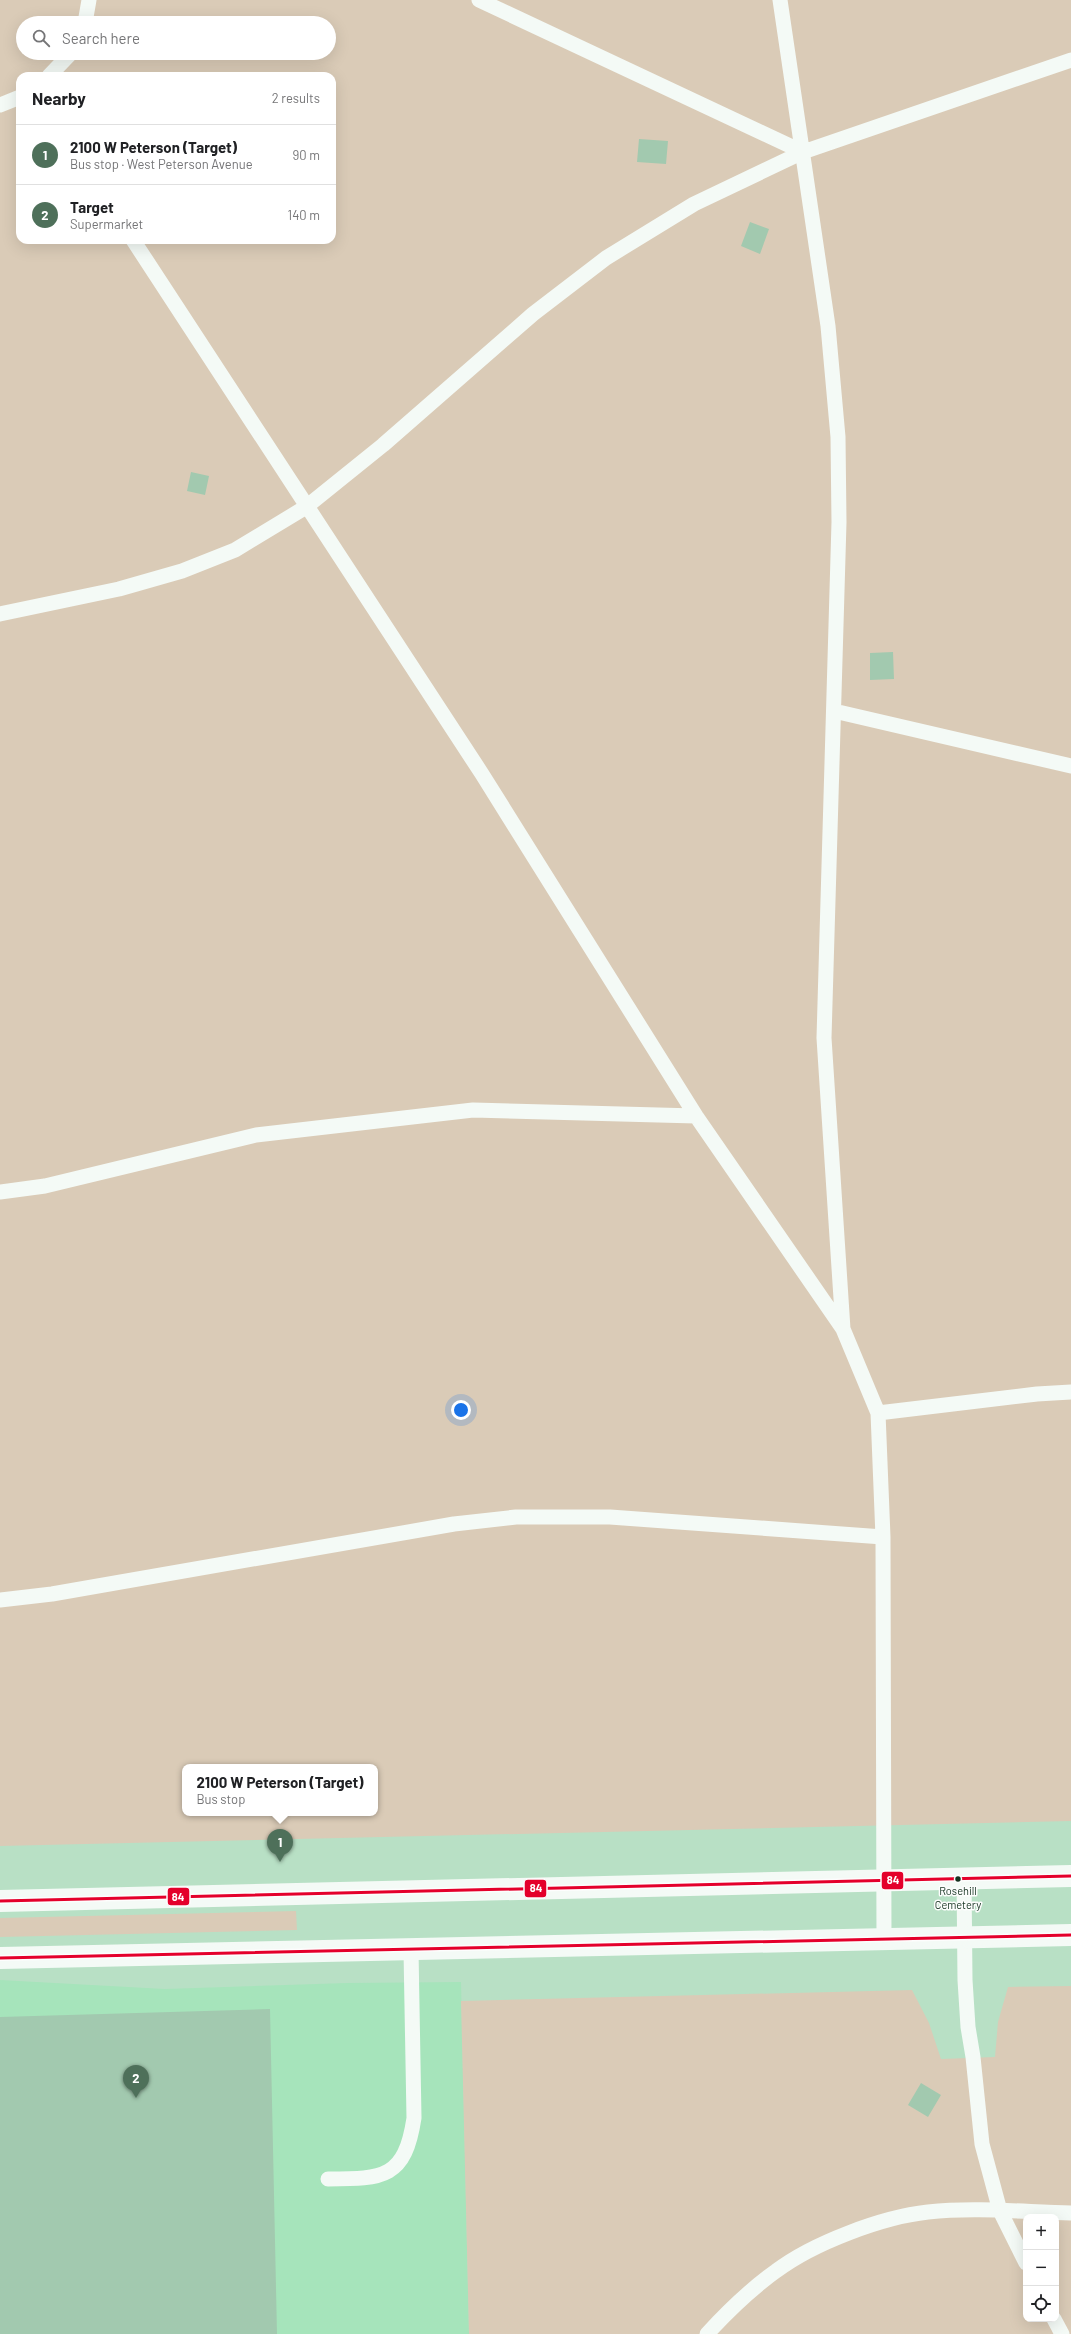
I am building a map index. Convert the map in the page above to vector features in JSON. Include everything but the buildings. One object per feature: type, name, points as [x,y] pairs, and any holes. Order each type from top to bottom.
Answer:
[{"type":"main road","points":[[0,1901],[1071,1876]]},
{"type":"main road","points":[[0,1958],[1071,1935]]},
{"type":"lane","points":[[86,16],[89,0]]},
{"type":"lane","points":[[479,0],[803,152]]},
{"type":"lane","points":[[780,0],[828,326],[838,437],[839,522],[824,1038],[843,1329]]},
{"type":"lane","points":[[53,72],[64,60]]},
{"type":"lane","points":[[0,614],[119,589],[182,571],[236,550],[306,507],[384,445],[533,314],[606,258],[694,204],[803,152],[1071,60]]},
{"type":"lane","points":[[0,104],[16,98]]},
{"type":"lane","points":[[136,244],[306,507],[482,774],[696,1116],[843,1329],[878,1413],[883,1537],[884,1940]]},
{"type":"lane","points":[[834,711],[1071,766]]},
{"type":"lane","points":[[0,1192],[44,1186],[256,1134],[473,1110],[696,1116]]},
{"type":"lane","points":[[878,1413],[1037,1394],[1071,1392]]},
{"type":"lane","points":[[0,1600],[52,1594],[454,1524],[516,1517],[633,1518],[883,1537]]},
{"type":"lane","points":[[964,1878],[968,2027],[973,2057],[982,2144],[1000,2211],[1023,2257]]},
{"type":"lane","points":[[328,2179],[363,2179],[387,2172],[402,2161],[410,2143],[414,2118],[411,1950]]},
{"type":"lane","points":[[707,2334],[732,2306],[777,2270],[831,2240],[885,2220],[928,2212],[1000,2211],[1071,2213]]},
{"type":"lane","points":[[1056,2322],[1062,2334]]},
{"type":"shaded area","points":[[0,0],[1071,0],[1071,1821],[0,1846]]},
{"type":"shaded area","points":[[296,1911],[297,1930],[0,1937],[0,1918]]},
{"type":"shaded area","points":[[0,1980],[165,1989],[347,1983],[461,1982],[469,2334],[0,2334]]},
{"type":"shaded area","points":[[1071,1986],[1071,2334],[469,2334],[461,2001],[912,1990],[929,2023],[941,2059],[995,2057],[998,2022],[1008,1987]]},
{"type":"transit line","name":"84","points":[[0,1901],[1071,1876]]},
{"type":"transit line","name":"84","points":[[0,1958],[1071,1935]]},
{"type":"place","name":"2100 W Peterson (Target)","points":[[280,1862]]},
{"type":"place","name":"Rosehill Cemetery","points":[[958,1879]]},
{"type":"place","name":"Target","points":[[136,2098]]}]
